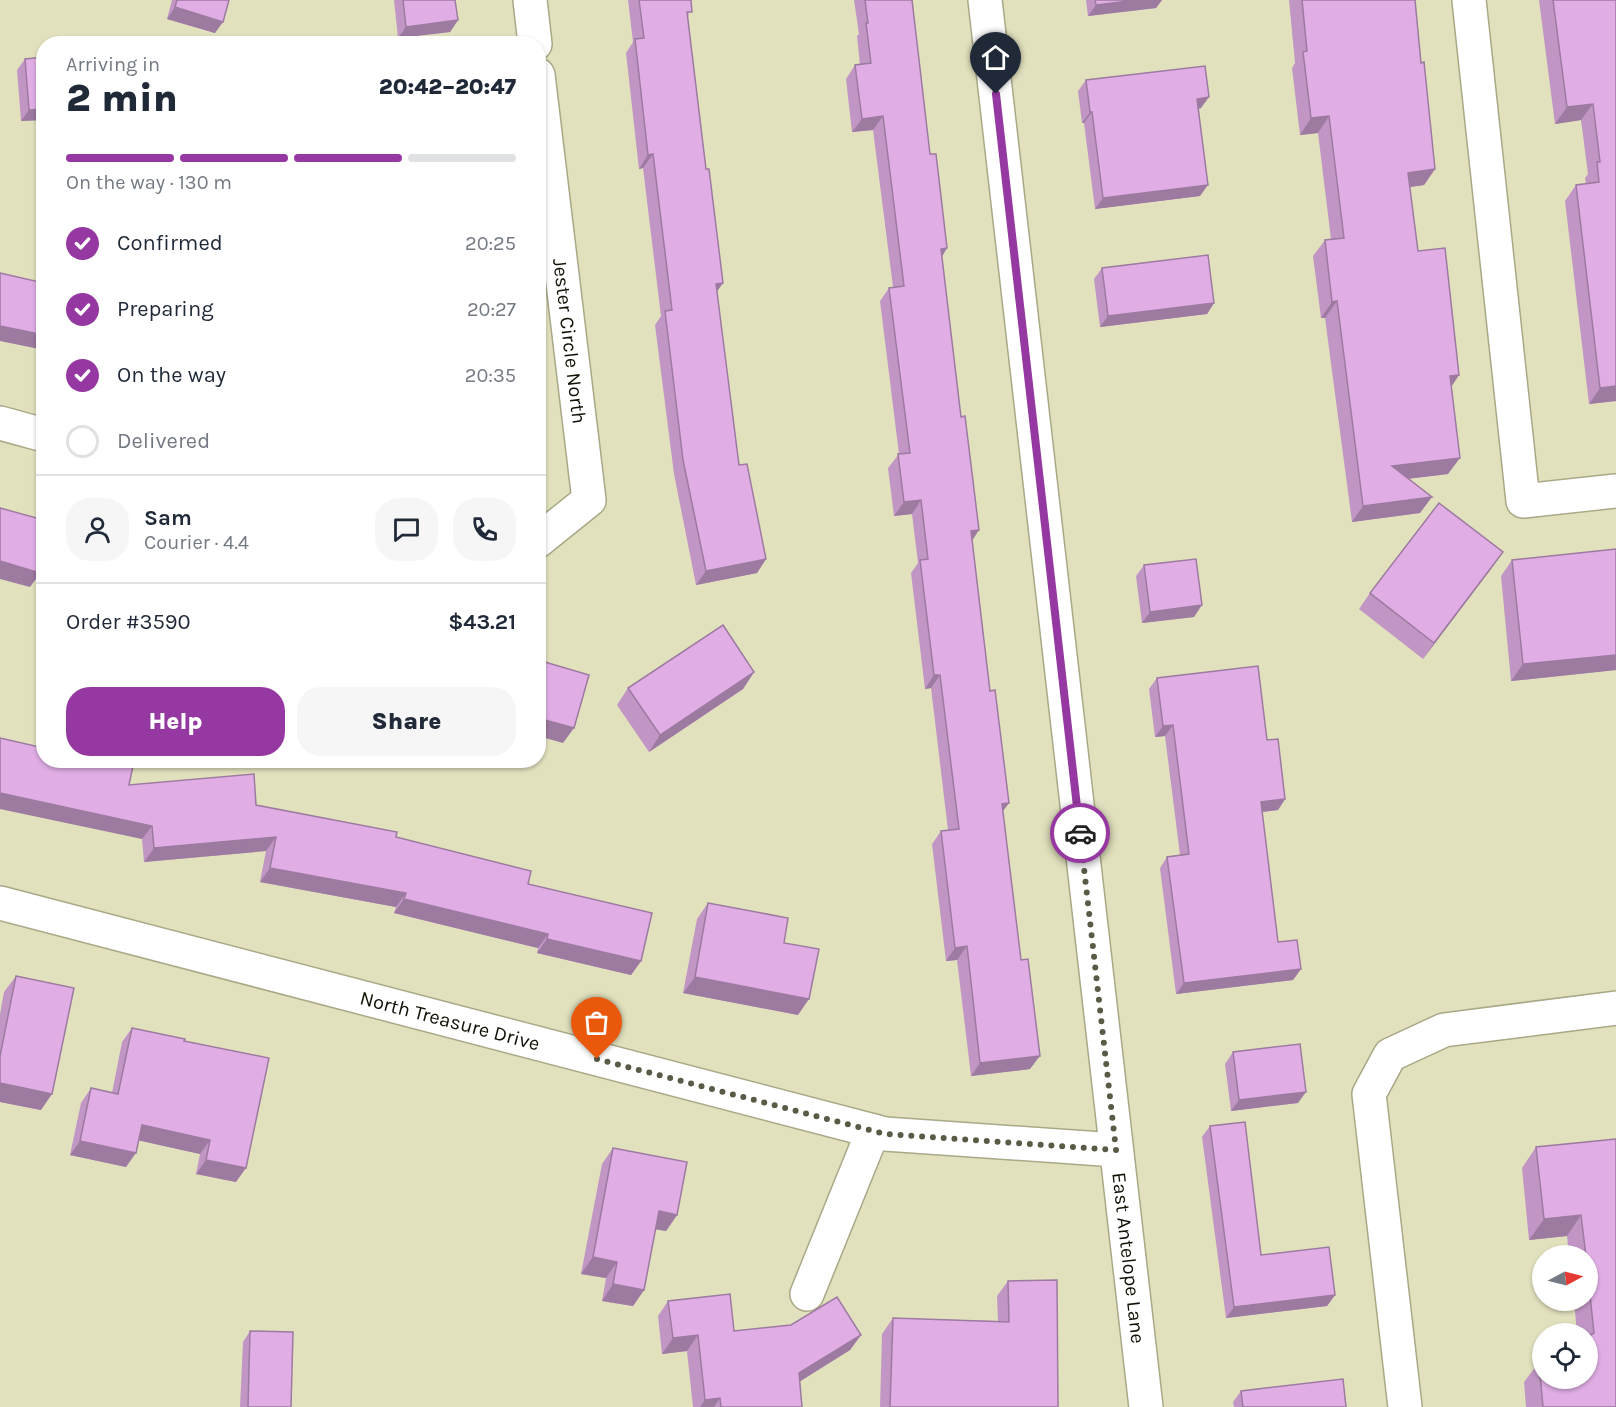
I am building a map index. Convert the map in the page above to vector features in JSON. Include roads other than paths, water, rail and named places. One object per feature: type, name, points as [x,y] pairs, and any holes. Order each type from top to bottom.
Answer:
[{"type":"street","points":[[530,0],[534,36]]},
{"type":"street","name":"East Antelope Lane","points":[[985,0],[1146,1407]]},
{"type":"street","points":[[1469,0],[1523,501],[1616,491]]},
{"type":"street","name":"Jester Circle North","points":[[546,142],[589,500],[546,535]]},
{"type":"street","points":[[0,423],[36,433]]},
{"type":"street","name":"North Treasure Drive","points":[[0,903],[885,1134],[1116,1150]]},
{"type":"street","points":[[1405,1407],[1369,1094],[1390,1055],[1444,1030],[1616,1008]]},
{"type":"street","points":[[807,1294],[873,1131]]}]
